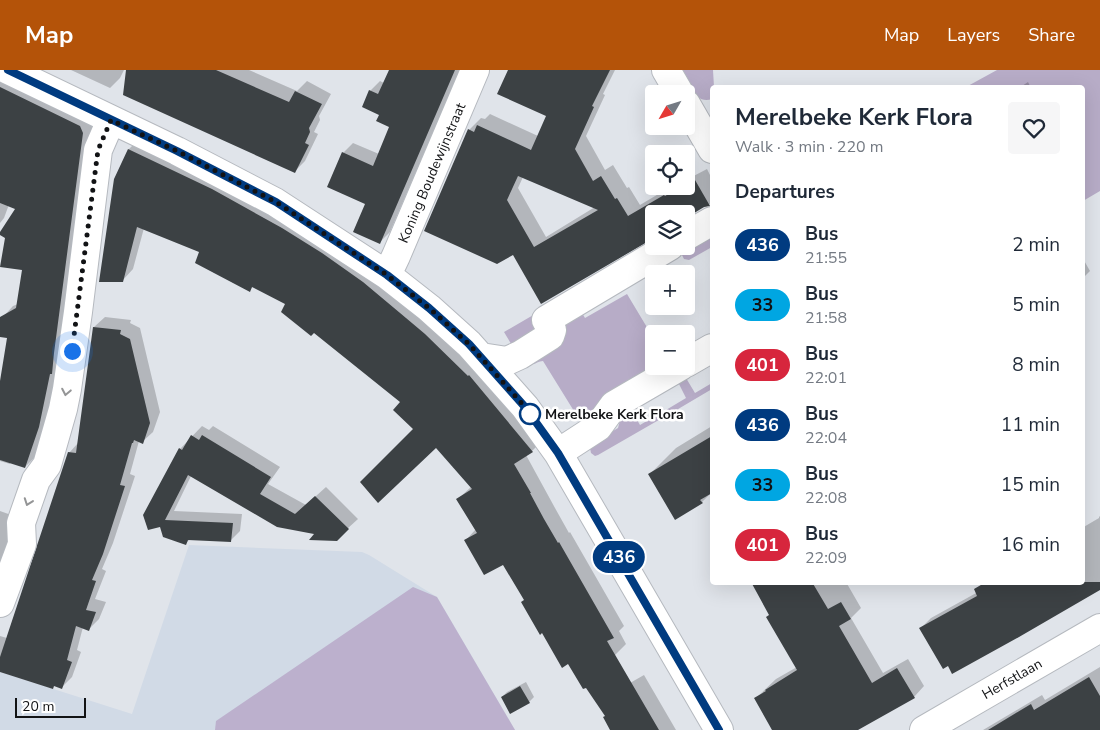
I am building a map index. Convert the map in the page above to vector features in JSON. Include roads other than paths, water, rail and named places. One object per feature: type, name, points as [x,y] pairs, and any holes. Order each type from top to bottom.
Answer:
[{"type":"street","points":[[8,70],[177,151],[276,202],[387,275],[429,308],[469,344],[525,407],[558,453],[719,730]]},
{"type":"street","name":"Koning Boudewijnstraat","points":[[387,275],[475,70]]},
{"type":"street","points":[[666,70],[675,85]]},
{"type":"street","points":[[0,603],[22,544],[21,523],[36,480],[47,465],[63,409],[77,322],[98,150],[111,120]]},
{"type":"street","points":[[695,120],[710,146]]},
{"type":"street","points":[[695,230],[710,221]]},
{"type":"street","points":[[482,357],[507,360],[520,355],[550,336],[552,330],[546,320],[554,314],[655,255]]},
{"type":"street","points":[[695,358],[710,349]]},
{"type":"street","points":[[558,453],[598,427],[614,405],[666,375]]},
{"type":"street","name":"Herfstlaan","points":[[924,730],[1100,628]]},
{"type":"place","name":"Merelbeke Kerk Flora","points":[[530,414]]}]
